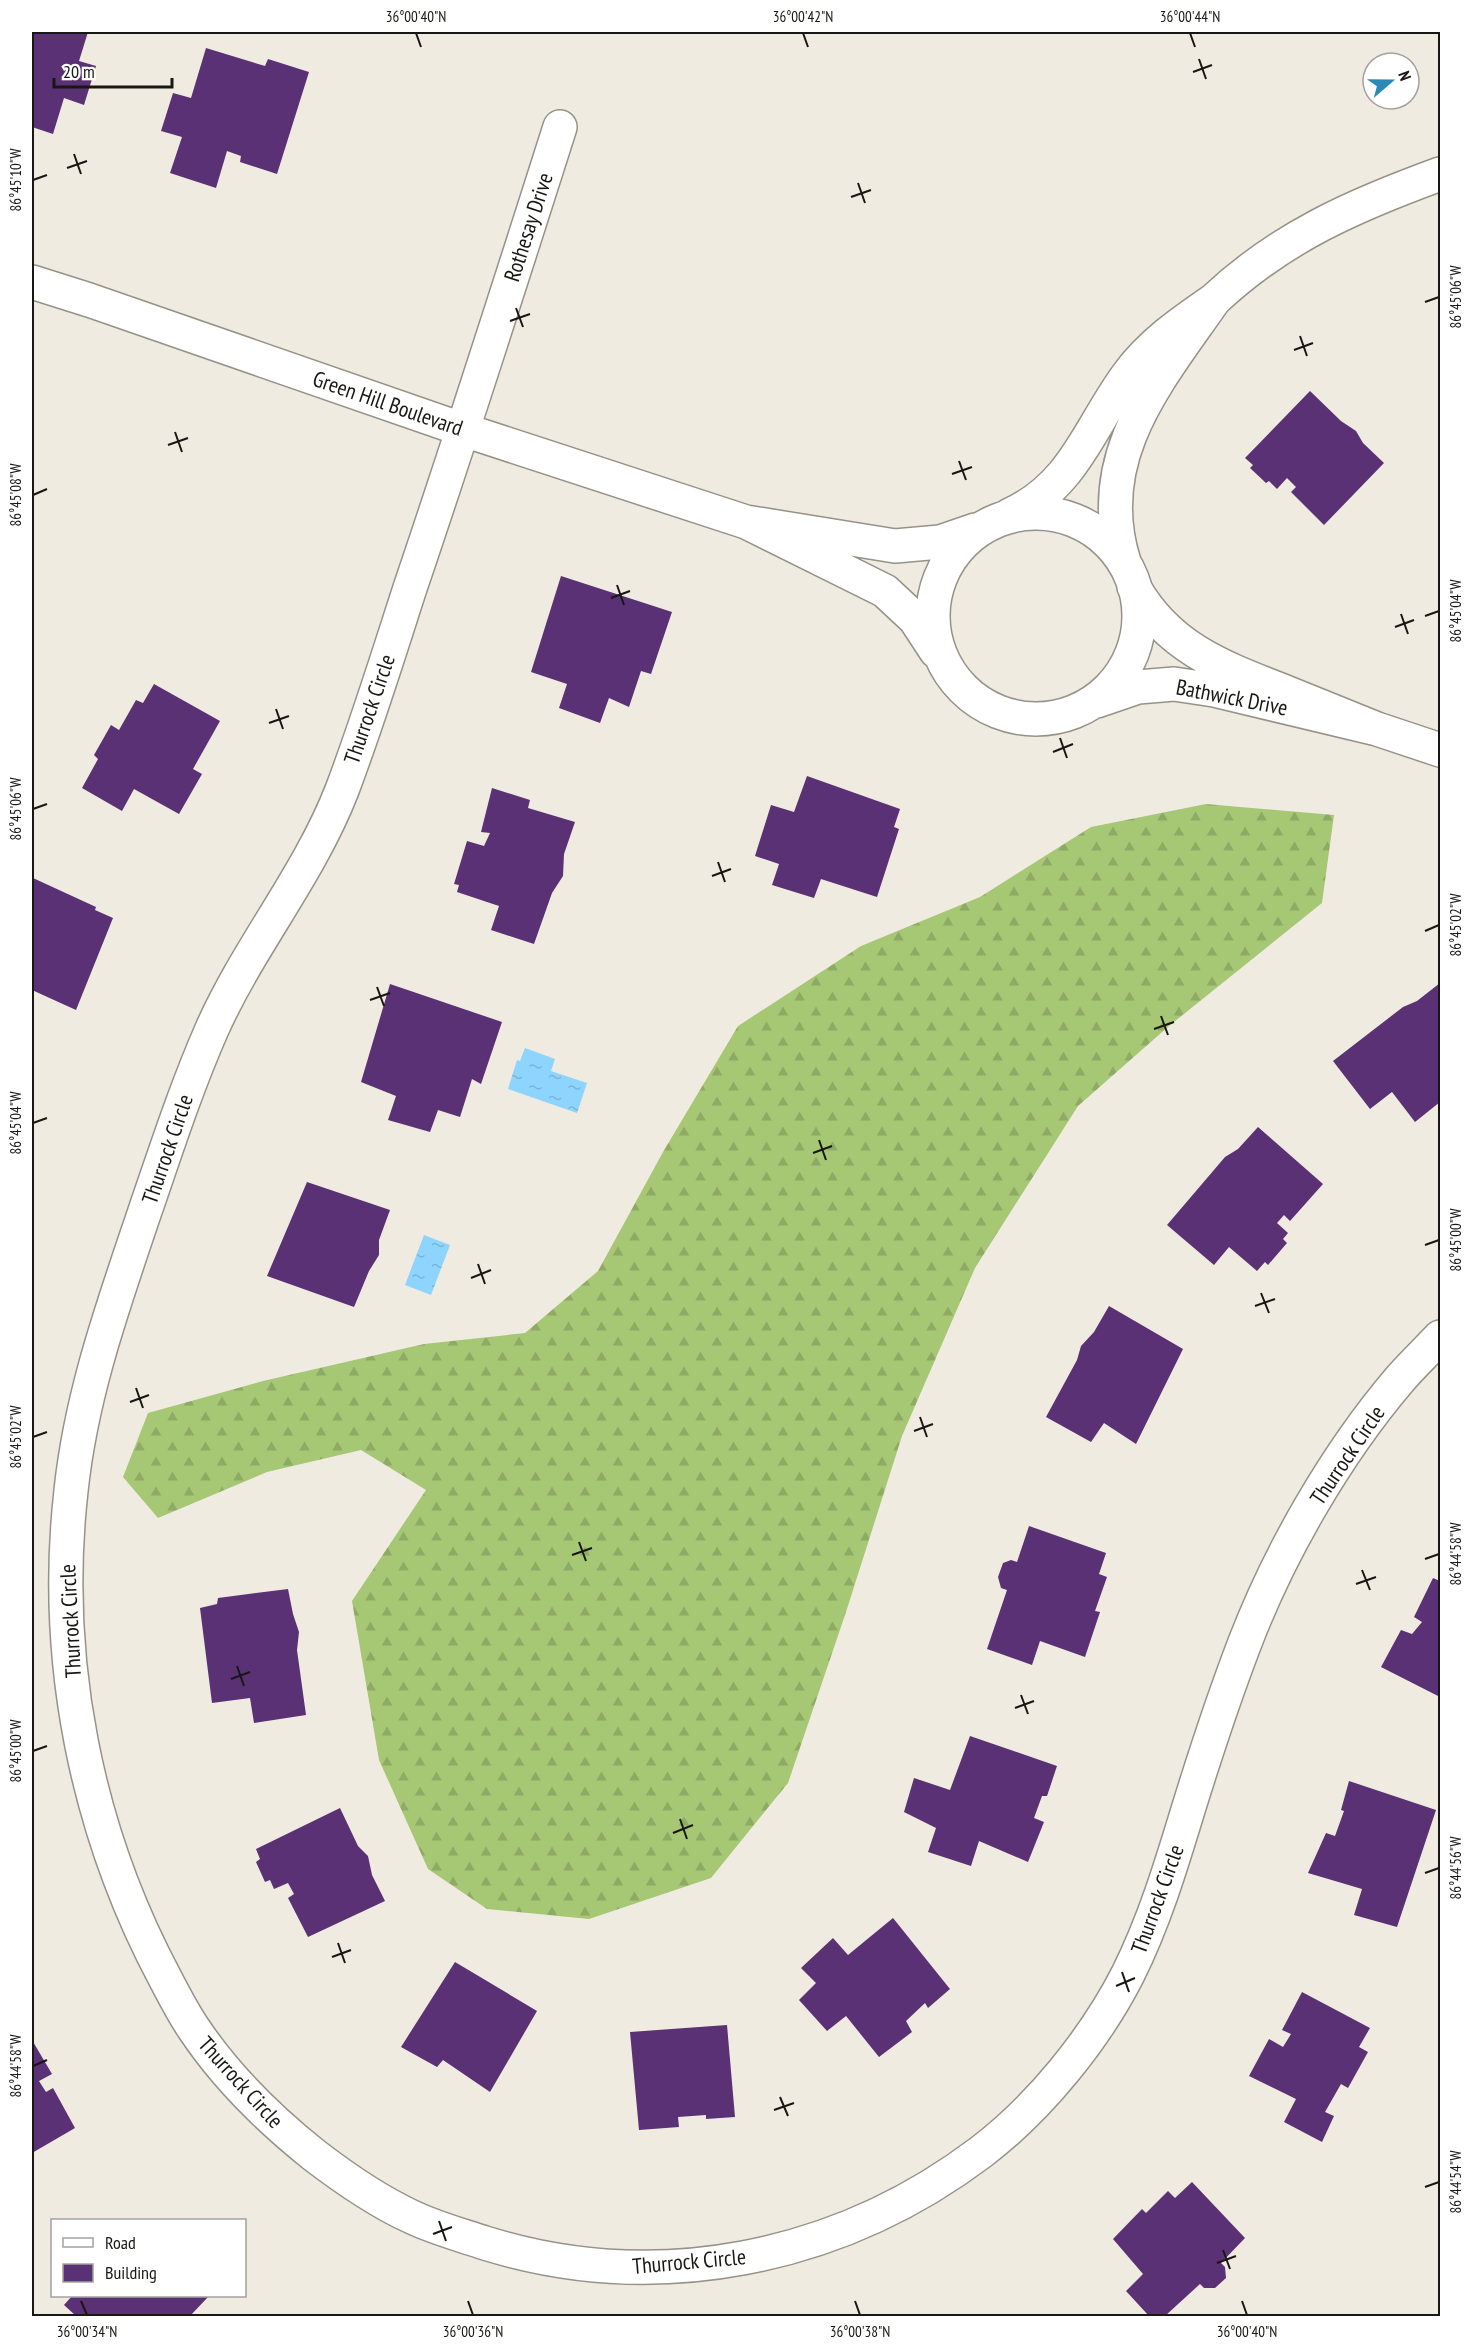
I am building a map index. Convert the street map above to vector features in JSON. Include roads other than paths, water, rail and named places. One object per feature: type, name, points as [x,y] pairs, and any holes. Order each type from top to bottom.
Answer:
[{"type":"street","name":"Rothesay Drive","points":[[464,430],[560,127]]},
{"type":"street","name":"Green Hill Boulevard","points":[[746,522],[895,546],[940,542],[994,523],[1030,504],[1055,485],[1078,457],[1117,390],[1140,359],[1166,334],[1214,300],[1236,279],[1268,255],[1331,218],[1440,174]]},
{"type":"street","name":"Green Hill Boulevard","points":[[32,282],[464,430],[746,522],[885,591],[915,619],[949,670]]},
{"type":"street","name":"Green Hill Boulevard","points":[[1130,576],[1119,543],[1115,514],[1115,490],[1124,449],[1140,411],[1154,387],[1214,300]]},
{"type":"street","name":"Thurrock Circle","points":[[464,430],[374,698],[331,815],[316,846],[227,997],[193,1075],[112,1307],[82,1418],[72,1483],[67,1537],[66,1597],[75,1706],[97,1813],[119,1881],[147,1944],[193,2028],[220,2064],[252,2100],[290,2135],[368,2193],[423,2222],[503,2248],[551,2260],[597,2267],[640,2268],[726,2261],[755,2255],[818,2238],[876,2216],[910,2199],[982,2151],[1015,2123],[1047,2091],[1101,2020],[1125,1981],[1163,1891],[1222,1706],[1270,1583],[1327,1479],[1399,1380],[1440,1337]]},
{"type":"street","points":[[1032,513],[1071,519],[1093,531],[1110,545],[1130,576],[1138,614],[1133,649],[1128,661],[1114,683],[1088,705],[1071,713],[1044,719],[1008,715],[974,698],[957,682],[938,646],[934,625],[934,606],[942,573],[958,548],[971,536],[994,523],[1032,513]]},
{"type":"street","name":"Bathwick Drive","points":[[1130,576],[1148,608],[1168,630],[1193,651],[1209,660],[1377,729],[1440,750]]},
{"type":"street","name":"Bathwick Drive","points":[[1088,705],[1146,685],[1174,684],[1214,690],[1377,729]]},
{"type":"water","points":[[525,1048],[555,1059],[551,1071],[587,1083],[577,1113],[508,1089],[517,1060],[520,1061]]},
{"type":"water","points":[[424,1235],[450,1245],[431,1295],[405,1285]]}]
